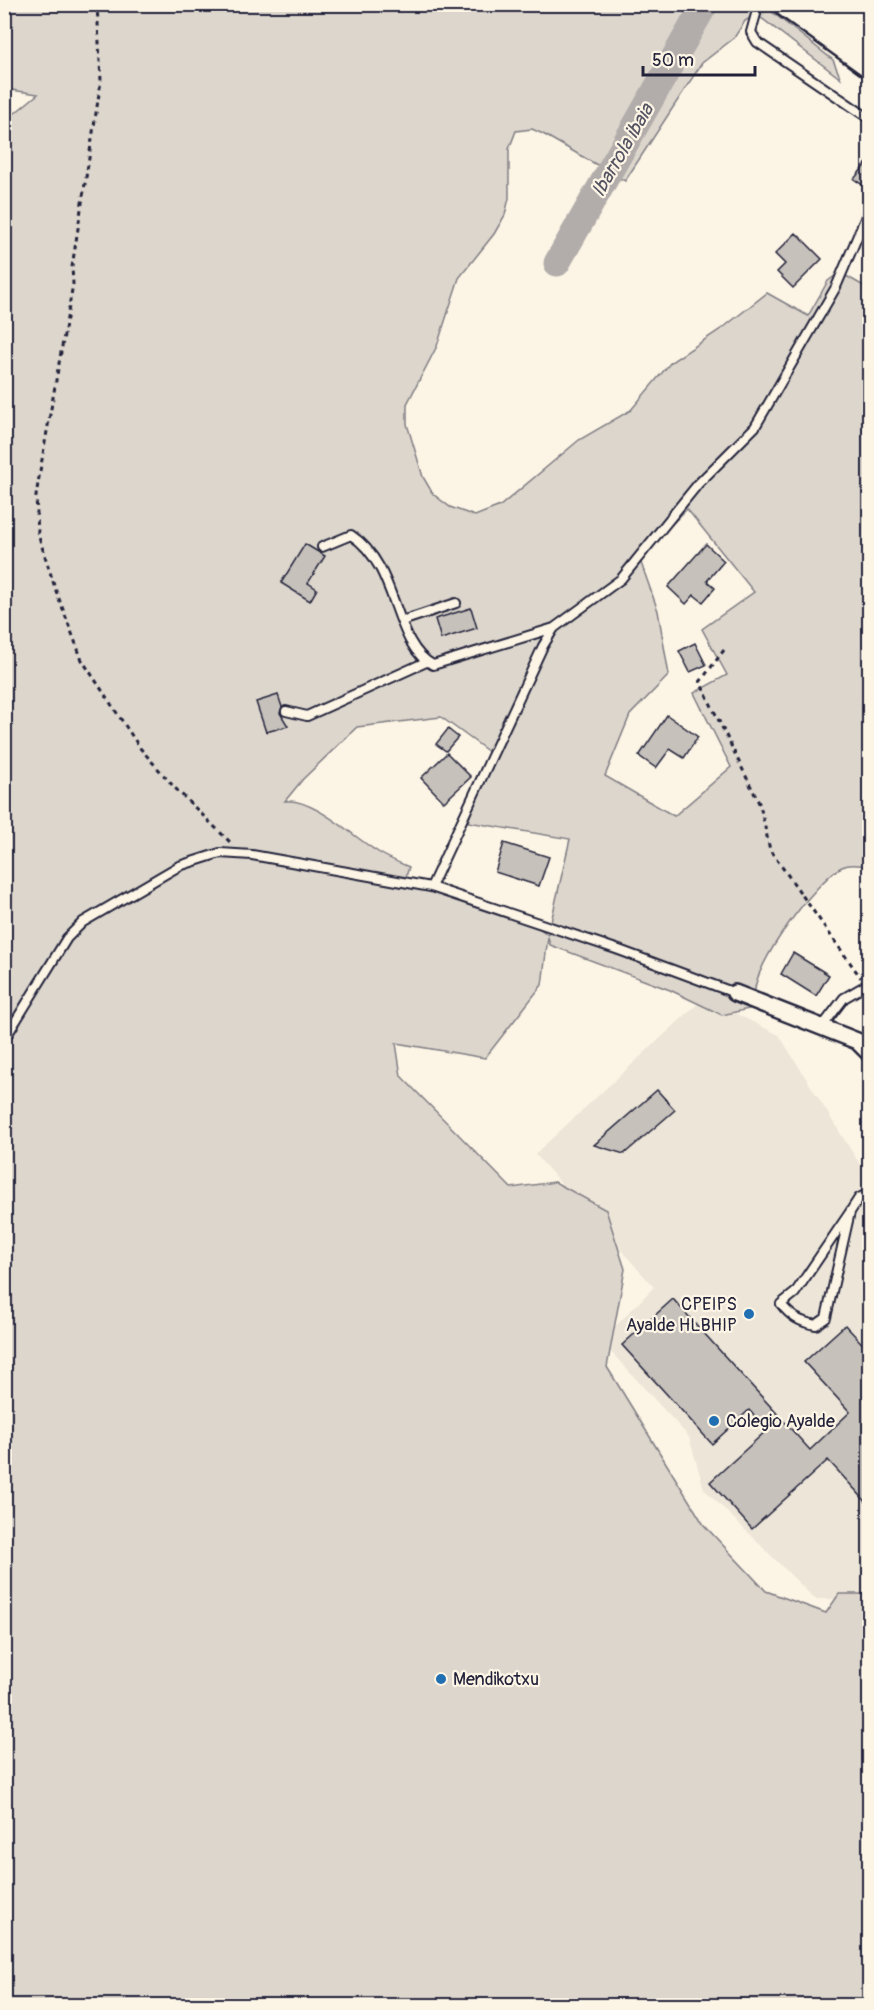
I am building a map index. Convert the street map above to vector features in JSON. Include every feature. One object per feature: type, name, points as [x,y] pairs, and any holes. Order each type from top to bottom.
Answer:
[{"type":"highway","points":[[788,4],[870,72]]},
{"type":"highway","points":[[827,4],[870,36]]},
{"type":"highway","points":[[865,4],[870,8]]},
{"type":"highway","points":[[826,34],[870,63]]},
{"type":"street","points":[[735,993],[857,1041],[870,1054]]},
{"type":"lane","points":[[756,14],[751,32],[756,42],[870,119]]},
{"type":"lane","points":[[322,547],[351,535],[366,544],[389,586],[415,651],[420,658],[433,665],[554,628],[621,579],[698,484],[755,427],[836,287],[870,207]]},
{"type":"lane","points":[[402,621],[456,603]]},
{"type":"lane","points":[[431,887],[543,646],[554,628]]},
{"type":"lane","points":[[286,711],[307,716],[426,662]]},
{"type":"lane","points":[[4,1040],[67,938],[83,922],[179,866],[220,853],[245,855],[431,887],[619,950],[735,993]]},
{"type":"lane","points":[[822,1027],[844,998],[868,985]]},
{"type":"lane","points":[[850,1212],[826,1318],[816,1325],[790,1316],[781,1304],[795,1293],[859,1198],[870,1193]]},
{"type":"path","points":[[97,4],[101,81],[72,267],[71,295],[37,488],[38,534],[82,660],[140,748],[174,787],[245,855]]},
{"type":"path","points":[[724,650],[700,682],[760,805],[770,850],[868,985]]},
{"type":"shaded area","points":[[5,4],[763,5],[833,60],[841,79],[756,14],[745,21],[734,38],[702,63],[625,181],[543,134],[532,129],[516,131],[509,149],[509,198],[505,215],[494,234],[459,278],[437,346],[407,404],[407,424],[423,477],[433,494],[450,507],[475,516],[500,506],[579,440],[631,410],[671,362],[724,327],[767,293],[808,316],[828,281],[836,275],[848,277],[869,289],[869,867],[852,865],[842,867],[818,888],[788,924],[774,945],[757,981],[755,994],[762,1006],[722,1015],[670,990],[550,945],[548,937],[542,985],[485,1058],[396,1043],[401,1076],[511,1188],[555,1182],[606,1210],[625,1269],[607,1367],[704,1525],[766,1591],[826,1613],[839,1594],[869,1594],[869,2005],[5,2005],[4,122],[38,94],[5,89]],"holes":[[[687,509],[754,592],[702,629],[727,675],[694,693],[731,767],[674,816],[605,776],[630,715],[669,675],[658,611],[639,557]],[[441,717],[489,752],[468,822],[570,839],[548,935],[519,917],[500,910],[404,883],[409,867],[379,853],[319,811],[295,801],[285,801],[303,779],[357,727]]]},
{"type":"shaded area","name":"CPEIPS Ayalde HLBHIP","points":[[704,998],[779,1035],[862,1168],[869,1170],[869,1599],[815,1599],[704,1489],[689,1437],[601,1341],[654,1287],[535,1154]]},
{"type":"building","points":[[870,159],[870,190],[854,179]]},
{"type":"building","points":[[796,233],[822,259],[793,288],[777,272],[785,264],[775,254]]},
{"type":"building","points":[[305,544],[325,556],[308,583],[317,589],[310,601],[281,583]]},
{"type":"building","points":[[706,544],[724,561],[707,581],[715,588],[703,602],[694,595],[686,604],[668,587]]},
{"type":"building","points":[[471,608],[477,628],[441,639],[435,619]]},
{"type":"building","points":[[695,643],[706,665],[690,672],[679,651]]},
{"type":"building","points":[[278,695],[282,707],[280,713],[288,726],[266,732],[256,702]]},
{"type":"building","points":[[667,715],[698,737],[684,758],[670,749],[656,768],[639,756]]},
{"type":"building","points":[[448,729],[458,737],[446,751],[436,744]]},
{"type":"building","points":[[447,753],[471,777],[444,802],[421,778]]},
{"type":"building","points":[[504,843],[549,857],[539,886],[495,872]]},
{"type":"building","points":[[793,953],[829,975],[816,996],[781,974]]},
{"type":"building","points":[[657,1090],[675,1110],[624,1154],[594,1145]]},
{"type":"building","name":"Colegio Ayalde","points":[[673,1299],[810,1450],[850,1412],[804,1362],[845,1325],[870,1352],[870,1506],[828,1460],[752,1529],[710,1482],[767,1430],[749,1410],[712,1444],[622,1345]]},
{"type":"waterway","name":"Ibarrola ibaia","points":[[557,263],[705,4]]},
{"type":"tunnel","points":[[756,14],[763,4]]},
{"type":"place","name":"CPEIPS Ayalde HLBHIP","points":[[749,1314]]},
{"type":"place","name":"Colegio Ayalde","points":[[714,1421]]},
{"type":"place","name":"Mendikotxu","points":[[441,1679]]}]
